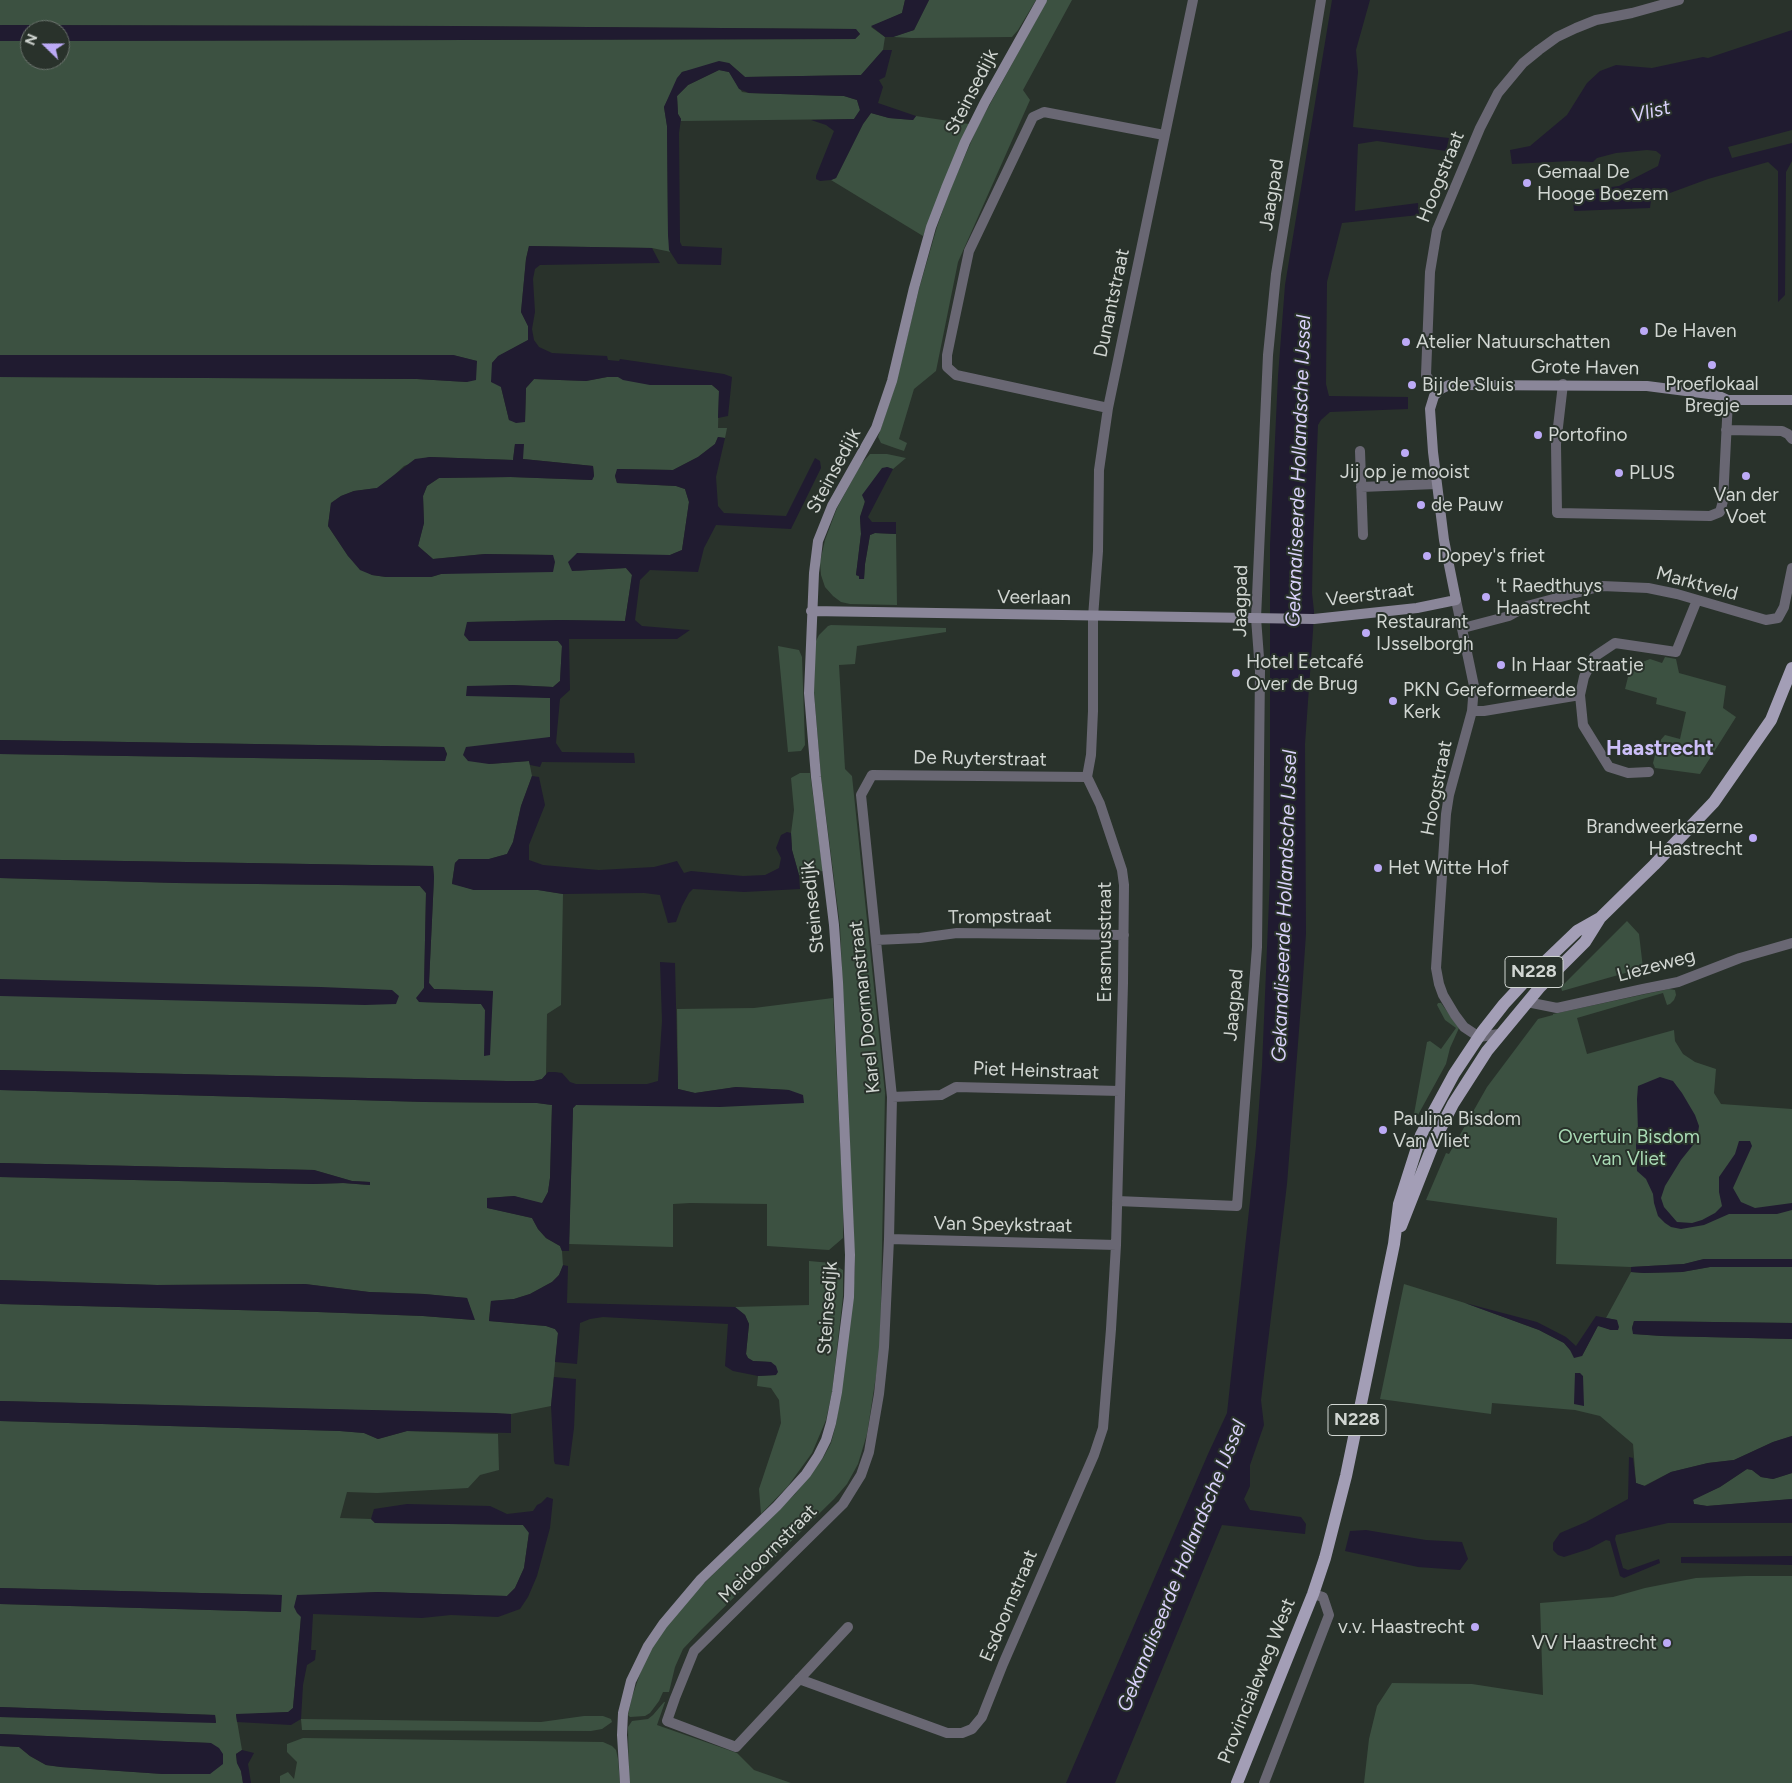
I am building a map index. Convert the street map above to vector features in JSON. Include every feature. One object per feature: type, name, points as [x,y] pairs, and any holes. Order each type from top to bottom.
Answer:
[{"type":"main road","name":"N228","points":[[1499,1034],[1526,1002],[1585,942],[1600,918],[1714,802],[1771,720],[1792,668]]},
{"type":"main road","name":"N228","points":[[1479,1037],[1529,977],[1577,931],[1600,918]]},
{"type":"main road","name":"Provincialeweg West","points":[[1394,1244],[1436,1137],[1473,1071],[1499,1034]]},
{"type":"main road","name":"Provincialeweg West","points":[[1237,1783],[1325,1558],[1346,1476],[1394,1244],[1399,1204],[1421,1135],[1454,1074],[1479,1037]]},
{"type":"street","name":"Steinsedijk","points":[[625,1783],[622,1735],[623,1713],[630,1681],[648,1646],[663,1624],[701,1579],[782,1501],[806,1474],[826,1440],[837,1392],[849,1297],[847,1157],[834,925],[816,777],[810,701],[811,611],[818,541],[832,506],[876,428],[892,381],[914,288],[932,227],[965,142],[1042,0]]},
{"type":"street","name":"Dunantstraat","points":[[1093,617],[1098,551],[1099,470],[1108,408],[1193,0]]},
{"type":"street","name":"Jaagpad","points":[[1117,1201],[1237,1206],[1257,947],[1260,671],[1256,618],[1268,355],[1276,274],[1321,0]]},
{"type":"street","name":"Hoogstraat","points":[[1479,1037],[1464,1027],[1447,1004],[1438,984],[1436,968],[1446,814],[1449,795],[1472,711],[1474,686],[1444,540],[1436,484],[1430,409],[1437,392],[1426,374],[1430,272],[1437,230],[1480,128],[1498,93],[1523,64],[1545,46],[1570,31],[1596,20],[1632,13],[1679,0]]},
{"type":"street","points":[[1108,408],[956,375],[947,367],[947,355],[969,251],[1033,117],[1044,112],[1164,135]]},
{"type":"street","name":"Grote Haven","points":[[1437,392],[1449,385],[1459,384],[1563,384],[1647,386],[1717,395],[1728,400],[1792,400]]},
{"type":"street","points":[[1563,384],[1556,444],[1558,513],[1710,516],[1720,512],[1723,501],[1728,400]]},
{"type":"street","points":[[1726,430],[1782,431],[1792,439]]},
{"type":"street","points":[[1360,451],[1363,535]]},
{"type":"street","points":[[1361,487],[1436,484]]},
{"type":"street","name":"Marktveld","points":[[1463,628],[1509,616],[1527,606],[1602,586],[1648,588],[1678,594],[1766,620],[1778,618],[1784,607],[1792,568]]},
{"type":"street","name":"Veerstraat","points":[[1256,618],[1314,619],[1417,608],[1456,600]]},
{"type":"street","points":[[1649,772],[1628,773],[1609,767],[1583,725],[1580,695],[1584,677],[1594,657],[1615,643],[1676,652],[1697,600]]},
{"type":"street","name":"Veerlaan","points":[[811,611],[1093,617],[1256,618]]},
{"type":"street","points":[[1087,777],[1092,755],[1093,617]]},
{"type":"street","points":[[1472,711],[1484,711],[1580,695]]},
{"type":"street","name":"De Ruyterstraat","points":[[872,775],[1087,777]]},
{"type":"street","name":"Karel Doormanstraat","points":[[872,775],[861,796],[892,1097],[889,1240]]},
{"type":"street","name":"Erasmusstraat","points":[[1087,777],[1100,804],[1122,870],[1124,885],[1116,1245]]},
{"type":"street","name":"Trompstraat","points":[[876,940],[920,938],[957,933],[1124,935]]},
{"type":"street","name":"Liezeweg","points":[[1526,1002],[1557,1008],[1678,982],[1740,958],[1792,943]]},
{"type":"street","points":[[1479,1037],[1499,1034]]},
{"type":"street","name":"Piet Heinstraat","points":[[892,1097],[941,1095],[956,1087],[1120,1091]]},
{"type":"street","name":"Van Speykstraat","points":[[889,1240],[1116,1245]]},
{"type":"street","name":"Meidoornstraat","points":[[799,1679],[736,1746],[667,1721],[694,1651],[843,1504],[861,1475],[869,1452],[881,1375],[889,1240]]},
{"type":"street","name":"Esdoornstraat","points":[[799,1679],[948,1733],[962,1733],[972,1729],[982,1718],[1003,1664],[1094,1455],[1103,1428],[1112,1329],[1116,1245]]},
{"type":"street","name":"Provincialeweg West","points":[[1264,1783],[1329,1615],[1323,1597],[1312,1594]]},
{"type":"street","points":[[799,1679],[848,1627]]},
{"type":"green space","points":[[0,0],[905,0],[902,13],[871,27],[885,37],[883,50],[861,75],[745,77],[729,63],[682,72],[664,107],[667,126],[668,234],[671,252],[652,248],[529,246],[521,312],[528,326],[528,340],[499,356],[492,363],[501,387],[509,420],[525,422],[526,388],[534,379],[586,381],[618,377],[688,385],[712,385],[719,391],[718,428],[727,428],[725,438],[718,437],[715,444],[698,457],[673,470],[618,469],[615,476],[617,483],[676,486],[685,489],[689,502],[682,550],[670,555],[572,571],[626,568],[632,575],[625,621],[467,622],[558,641],[562,646],[560,681],[553,687],[513,685],[467,687],[550,698],[550,737],[489,764],[529,761],[532,776],[521,806],[513,842],[507,854],[489,859],[459,859],[455,863],[452,883],[474,890],[538,890],[563,894],[561,1005],[547,1014],[546,1075],[542,1079],[534,1081],[506,1081],[0,1070],[0,878],[177,883],[420,886],[426,893],[424,988],[417,999],[420,1002],[481,1004],[485,1010],[485,1056],[493,991],[434,989],[429,983],[433,866],[0,859],[0,754],[444,761],[447,754],[444,747],[0,740],[0,377],[417,379],[467,382],[477,361],[453,355],[0,355],[0,41],[20,41],[20,70],[70,70],[70,41],[855,39],[860,34],[855,29],[70,25],[70,20],[20,20],[20,25],[0,25]],"holes":[[[515,444],[523,459],[593,466],[594,476],[592,480],[511,477],[439,478],[427,486],[423,496],[424,523],[418,546],[433,559],[485,554],[553,555],[431,577],[386,577],[372,575],[348,556],[328,526],[331,503],[341,496],[354,491],[377,488],[388,481],[404,466],[429,457],[513,460]]]},
{"type":"green space","points":[[929,0],[1036,0],[1012,37],[893,37],[914,30]]},
{"type":"green space","points":[[1047,0],[1072,0],[1023,90],[1030,100],[958,262],[936,371],[914,389],[899,439],[907,443],[904,451],[881,443],[878,437],[896,383],[919,289],[937,227],[950,190],[978,126]]},
{"type":"green space","points":[[719,70],[729,72],[742,92],[844,96],[857,100],[860,110],[854,119],[681,121],[678,114],[677,96],[688,85]]},
{"type":"green space","points":[[871,113],[889,118],[913,120],[916,116],[969,124],[923,236],[831,180],[836,178],[863,124]]},
{"type":"green space","points":[[870,454],[887,454],[906,458],[893,469],[887,467],[869,488],[860,517],[861,534],[856,575],[864,579],[870,535],[875,533],[896,534],[897,605],[850,604],[841,602],[825,587],[821,575],[820,562],[825,540],[837,508],[861,464]]},
{"type":"green space","points":[[831,625],[946,628],[946,632],[857,646],[855,664],[839,665],[845,769],[852,776],[885,1093],[880,1350],[867,1434],[858,1464],[847,1484],[683,1649],[675,1667],[669,1692],[663,1692],[650,1713],[645,1716],[630,1717],[628,1715],[632,1697],[652,1647],[692,1595],[795,1494],[823,1458],[831,1443],[836,1424],[853,1298],[855,1267],[840,926],[821,777],[814,692],[815,643],[819,635]]},
{"type":"green space","points":[[778,646],[799,650],[802,657],[805,745],[801,751],[788,752]]},
{"type":"green space","points":[[1665,657],[1676,659],[1679,673],[1726,686],[1723,708],[1736,717],[1700,774],[1655,768],[1653,763],[1658,743],[1665,735],[1680,739],[1686,712],[1656,704],[1657,698],[1625,689],[1628,677],[1635,665],[1650,659],[1662,663]]},
{"type":"green space","points":[[800,773],[810,773],[823,871],[799,875],[792,850],[791,833],[794,810],[791,778]]},
{"type":"green space","points":[[1627,921],[1639,934],[1643,968],[1562,991],[1561,987]]},
{"type":"green space","name":"Overtuin Bisdom van Vliet","points":[[1669,989],[1675,990],[1676,995],[1674,1000],[1667,1005],[1663,993],[1577,1018],[1587,1054],[1674,1030],[1675,1041],[1683,1054],[1695,1062],[1716,1069],[1714,1093],[1721,1104],[1792,1109],[1792,1259],[1704,1259],[1684,1264],[1631,1267],[1556,1264],[1557,1218],[1426,1200],[1446,1153],[1449,1154],[1487,1087],[1538,1019],[1553,1014]]},
{"type":"green space","points":[[833,998],[843,1238],[829,1250],[767,1246],[767,1204],[690,1203],[673,1204],[673,1247],[569,1244],[573,1108],[576,1105],[789,1090],[736,1087],[695,1093],[678,1089],[677,1009],[754,1008]]},
{"type":"green space","points":[[1441,1003],[1459,1028],[1450,1048],[1446,1064],[1418,1115],[1414,1114],[1427,1042],[1430,1041],[1441,1049],[1456,1028],[1445,1020],[1437,1005]]},
{"type":"green space","points":[[0,1090],[426,1102],[537,1103],[552,1105],[550,1178],[548,1192],[542,1204],[514,1196],[487,1198],[488,1208],[532,1218],[546,1238],[560,1246],[562,1251],[563,1266],[559,1275],[552,1282],[530,1294],[514,1299],[491,1301],[489,1321],[546,1326],[555,1329],[558,1333],[551,1406],[511,1414],[0,1401],[0,1304],[318,1312],[474,1320],[467,1298],[424,1294],[369,1292],[305,1284],[157,1285],[0,1280],[0,1177],[369,1185],[370,1182],[352,1181],[314,1170],[0,1163]]},
{"type":"green space","points":[[809,1261],[831,1263],[843,1270],[843,1296],[832,1392],[826,1420],[812,1453],[788,1486],[761,1514],[759,1489],[781,1423],[779,1400],[771,1388],[757,1386],[758,1376],[776,1375],[771,1362],[753,1361],[748,1358],[746,1354],[749,1324],[745,1315],[735,1307],[809,1305]]},
{"type":"green space","points":[[1710,1267],[1792,1267],[1792,1323],[1634,1321],[1632,1328],[1634,1334],[1662,1336],[1792,1339],[1792,1436],[1773,1442],[1734,1460],[1708,1463],[1671,1472],[1644,1486],[1636,1483],[1633,1444],[1600,1416],[1575,1410],[1492,1403],[1491,1414],[1380,1399],[1404,1284],[1465,1303],[1539,1330],[1564,1343],[1570,1350],[1582,1356],[1598,1325],[1611,1330],[1617,1320],[1606,1318],[1631,1272],[1682,1272]]},
{"type":"green space","points":[[0,1421],[340,1431],[364,1433],[378,1439],[407,1431],[498,1434],[499,1470],[480,1475],[468,1488],[377,1493],[347,1492],[340,1518],[371,1519],[375,1523],[523,1525],[529,1532],[524,1568],[515,1588],[507,1596],[378,1592],[297,1596],[301,1616],[293,1708],[289,1712],[236,1715],[242,1750],[236,1754],[243,1783],[0,1783],[0,1746],[19,1747],[46,1765],[163,1774],[210,1773],[210,1743],[0,1734],[0,1717],[216,1722],[215,1715],[0,1707],[0,1604],[281,1612],[281,1595],[0,1588]]},
{"type":"green space","points":[[1747,1469],[1752,1470],[1761,1477],[1773,1479],[1792,1473],[1792,1499],[1707,1506],[1694,1504],[1693,1499],[1720,1487]]},
{"type":"green space","name":"VV Haastrecht","points":[[1792,1576],[1792,1783],[1364,1783],[1369,1739],[1377,1706],[1392,1683],[1472,1684],[1543,1695],[1540,1603],[1613,1597],[1645,1588],[1696,1578]]},
{"type":"green space","points":[[664,1702],[657,1725],[737,1753],[754,1770],[791,1783],[629,1783],[628,1727],[632,1721],[648,1719]]},
{"type":"green space","points":[[584,1716],[603,1716],[611,1719],[612,1722],[602,1729],[591,1731],[302,1730],[301,1719],[541,1722]]},
{"type":"green space","points":[[303,1738],[603,1742],[616,1750],[620,1783],[280,1783],[280,1776],[288,1772],[294,1779],[297,1762],[287,1752],[287,1744]]},
{"type":"water","points":[[905,0],[929,0],[914,30],[893,37],[885,37],[871,26],[902,13]]},
{"type":"water","name":"Gekanaliseerde Hollandsche IJssel","points":[[1332,0],[1370,0],[1356,50],[1358,72],[1353,127],[1449,138],[1446,151],[1377,141],[1358,144],[1355,211],[1418,203],[1419,215],[1342,223],[1327,282],[1326,384],[1329,396],[1408,397],[1408,409],[1330,412],[1318,425],[1312,593],[1314,611],[1305,744],[1306,934],[1287,1184],[1261,1400],[1264,1425],[1250,1465],[1250,1486],[1244,1499],[1250,1510],[1301,1517],[1306,1524],[1305,1534],[1222,1525],[1115,1783],[1066,1783],[1227,1413],[1256,1146],[1262,1066],[1270,877],[1270,545],[1278,376],[1285,285]]},
{"type":"water","points":[[0,25],[20,25],[20,41],[0,41]]},
{"type":"water","points":[[70,25],[856,29],[860,34],[855,39],[70,41]]},
{"type":"water","name":"Vlist","points":[[1792,30],[1792,130],[1728,147],[1732,158],[1792,143],[1792,161],[1786,172],[1785,295],[1778,302],[1778,171],[1768,162],[1708,179],[1651,200],[1650,208],[1574,211],[1572,192],[1619,186],[1658,166],[1661,155],[1656,151],[1647,150],[1616,153],[1597,158],[1593,162],[1571,161],[1512,164],[1510,150],[1530,146],[1567,115],[1587,83],[1600,71],[1616,65],[1652,68],[1703,57],[1708,58]]},
{"type":"water","points":[[883,50],[892,50],[885,77],[879,80],[883,87],[878,103],[916,116],[913,120],[889,118],[871,113],[863,124],[836,178],[831,180],[820,181],[816,179],[816,176],[834,131],[826,125],[811,120],[854,119],[860,110],[857,100],[844,96],[749,93],[739,89],[729,72],[719,70],[688,85],[677,96],[678,114],[681,119],[679,133],[680,242],[682,246],[722,248],[721,265],[678,264],[669,250],[667,126],[664,107],[677,78],[682,72],[719,61],[729,63],[745,77],[861,75]]},
{"type":"water","points":[[529,246],[652,248],[660,263],[540,265],[535,269],[533,279],[535,312],[532,329],[534,340],[539,347],[552,353],[607,356],[608,360],[619,361],[620,359],[724,374],[732,377],[728,416],[718,418],[719,391],[712,385],[650,385],[623,380],[618,377],[607,377],[586,381],[534,379],[526,388],[525,422],[516,423],[509,420],[501,387],[491,382],[492,363],[498,356],[528,340],[528,326],[521,312]]},
{"type":"water","points":[[0,355],[453,355],[477,361],[476,380],[467,382],[417,379],[0,377]]},
{"type":"water","points":[[718,437],[725,438],[716,477],[718,506],[724,513],[786,516],[815,458],[820,461],[821,468],[791,529],[716,525],[704,548],[698,572],[650,570],[640,580],[635,620],[642,626],[690,630],[677,639],[569,639],[570,690],[560,699],[556,743],[562,752],[634,753],[635,763],[542,762],[540,767],[530,765],[529,761],[489,764],[468,761],[463,755],[466,747],[550,737],[550,698],[466,696],[467,686],[513,685],[553,687],[560,681],[562,646],[558,641],[469,641],[464,635],[467,622],[625,621],[632,575],[626,568],[572,571],[568,562],[577,553],[670,555],[682,550],[689,502],[685,489],[676,486],[617,483],[615,476],[617,469],[673,470],[698,457],[715,444]]},
{"type":"water","points":[[515,444],[524,444],[523,459],[593,466],[594,476],[592,480],[511,477],[439,478],[427,486],[423,496],[424,523],[418,546],[433,559],[485,554],[553,555],[555,562],[553,572],[441,574],[431,577],[386,577],[372,575],[360,570],[328,526],[331,503],[341,496],[354,491],[377,488],[415,459],[430,457],[513,460]]},
{"type":"water","points":[[882,468],[893,469],[868,517],[872,522],[896,522],[896,534],[875,533],[870,535],[864,579],[859,579],[859,576],[856,575],[861,534],[860,517],[865,502],[862,495]]},
{"type":"water","points":[[0,740],[444,747],[447,754],[445,761],[0,754]]},
{"type":"water","points":[[532,776],[539,777],[545,805],[529,845],[529,860],[543,865],[599,870],[654,867],[677,861],[684,873],[691,871],[743,876],[765,875],[779,868],[781,858],[776,848],[781,835],[787,832],[791,833],[792,850],[799,875],[800,889],[744,892],[693,889],[682,906],[676,922],[668,923],[660,895],[644,893],[563,894],[538,890],[474,890],[452,884],[455,863],[459,859],[489,859],[507,854],[513,842],[521,806]]},
{"type":"water","points":[[0,859],[433,866],[429,983],[434,989],[493,991],[490,1055],[484,1056],[485,1010],[481,1004],[419,1002],[416,998],[424,988],[426,893],[420,886],[177,883],[0,878]]},
{"type":"water","points":[[660,962],[675,963],[678,1089],[695,1093],[736,1087],[789,1090],[803,1095],[804,1103],[720,1107],[576,1105],[573,1108],[569,1251],[562,1251],[560,1246],[546,1238],[532,1218],[487,1208],[487,1198],[514,1196],[542,1203],[548,1192],[550,1178],[552,1105],[537,1103],[426,1102],[0,1090],[0,1070],[506,1081],[534,1081],[542,1079],[548,1072],[555,1072],[562,1073],[570,1082],[576,1084],[647,1084],[658,1081],[662,1021]]},
{"type":"water","points":[[0,979],[392,990],[399,996],[396,1004],[365,1005],[0,996]]},
{"type":"water","points":[[1660,1077],[1673,1081],[1695,1115],[1699,1126],[1697,1140],[1681,1160],[1665,1186],[1661,1198],[1664,1207],[1677,1222],[1692,1223],[1702,1220],[1715,1213],[1722,1206],[1719,1192],[1719,1177],[1735,1154],[1739,1141],[1750,1141],[1752,1146],[1733,1188],[1741,1202],[1755,1208],[1792,1203],[1792,1210],[1777,1214],[1729,1214],[1704,1225],[1681,1229],[1671,1227],[1658,1216],[1653,1194],[1646,1179],[1637,1171],[1636,1145],[1638,1132],[1638,1086]]},
{"type":"water","points":[[0,1163],[314,1170],[352,1181],[370,1182],[370,1185],[0,1177]]},
{"type":"water","points":[[1704,1259],[1792,1259],[1792,1267],[1710,1267],[1682,1272],[1631,1272],[1631,1267],[1684,1264]]},
{"type":"water","points":[[563,1265],[568,1266],[567,1303],[735,1307],[745,1315],[749,1324],[746,1354],[748,1358],[753,1361],[771,1362],[776,1366],[778,1372],[776,1375],[758,1376],[733,1371],[725,1366],[728,1324],[603,1317],[590,1319],[580,1323],[577,1364],[555,1362],[558,1333],[555,1329],[546,1326],[489,1321],[491,1301],[514,1299],[530,1294],[552,1282],[559,1275]]},
{"type":"water","points":[[0,1280],[157,1285],[305,1284],[369,1292],[424,1294],[467,1298],[475,1320],[318,1312],[0,1304]]},
{"type":"water","points":[[1465,1303],[1537,1322],[1566,1337],[1576,1346],[1596,1316],[1617,1320],[1619,1327],[1618,1330],[1611,1330],[1598,1326],[1582,1356],[1574,1358],[1564,1343],[1539,1330]]},
{"type":"water","points":[[1634,1321],[1792,1323],[1792,1339],[1633,1334]]},
{"type":"water","points":[[1575,1373],[1580,1373],[1583,1376],[1584,1406],[1574,1404]]},
{"type":"water","points":[[554,1377],[576,1379],[574,1428],[569,1466],[555,1464],[554,1461],[551,1406]]},
{"type":"water","points":[[0,1401],[511,1414],[511,1433],[407,1431],[378,1439],[364,1433],[340,1431],[0,1421]]},
{"type":"water","points":[[1792,1436],[1792,1473],[1773,1479],[1761,1477],[1752,1470],[1747,1469],[1720,1487],[1693,1500],[1694,1504],[1707,1506],[1792,1499],[1792,1523],[1668,1523],[1616,1535],[1615,1539],[1623,1568],[1628,1570],[1659,1559],[1660,1563],[1624,1578],[1620,1576],[1610,1541],[1606,1540],[1589,1549],[1564,1557],[1558,1555],[1553,1550],[1553,1543],[1560,1533],[1586,1522],[1628,1499],[1629,1457],[1633,1458],[1636,1483],[1645,1486],[1671,1472],[1708,1463],[1734,1460],[1773,1442]]},
{"type":"water","points":[[547,1497],[553,1499],[550,1528],[537,1576],[528,1597],[520,1609],[498,1617],[451,1615],[422,1618],[313,1614],[311,1650],[316,1650],[315,1660],[307,1665],[303,1685],[301,1719],[291,1725],[237,1722],[236,1714],[288,1712],[293,1708],[301,1617],[294,1607],[297,1595],[378,1592],[507,1596],[515,1588],[524,1568],[529,1533],[523,1525],[375,1523],[371,1519],[374,1509],[407,1504],[490,1506],[507,1514],[533,1511]]},
{"type":"water","points":[[1366,1530],[1426,1540],[1462,1542],[1468,1559],[1460,1570],[1418,1567],[1345,1551],[1350,1531]]},
{"type":"water","points":[[1792,1556],[1792,1565],[1681,1563],[1681,1557]]},
{"type":"water","points":[[0,1588],[282,1595],[281,1612],[0,1604]]},
{"type":"water","points":[[0,1707],[215,1715],[216,1723],[0,1717]]},
{"type":"water","points":[[0,1734],[211,1743],[219,1748],[223,1754],[223,1764],[210,1774],[163,1774],[46,1765],[19,1747],[0,1746]]},
{"type":"water","points":[[242,1750],[254,1753],[248,1764],[251,1783],[243,1783],[241,1771],[237,1763],[236,1754]]},
{"type":"place","name":"Gemaal De Hooge Boezem","points":[[1527,183]]},
{"type":"place","name":"De Haven","points":[[1644,331]]},
{"type":"place","name":"Atelier Natuurschatten","points":[[1406,342]]},
{"type":"place","name":"Proeflokaal Bregje","points":[[1712,365]]},
{"type":"place","name":"Bij de Sluis","points":[[1412,385]]},
{"type":"place","name":"Portofino","points":[[1538,435]]},
{"type":"place","name":"Jij op je mooist","points":[[1405,453]]},
{"type":"place","name":"PLUS","points":[[1619,473]]},
{"type":"place","name":"Van der Voet","points":[[1746,476]]},
{"type":"place","name":"de Pauw","points":[[1421,505]]},
{"type":"place","name":"Dopey's friet","points":[[1427,556]]},
{"type":"place","name":"'t Raedthuys Haastrecht","points":[[1486,597]]},
{"type":"place","name":"Restaurant IJsselborgh","points":[[1366,633]]},
{"type":"place","name":"In Haar Straatje","points":[[1501,665]]},
{"type":"place","name":"Hotel Eetcafé Over de Brug","points":[[1236,673]]},
{"type":"place","name":"PKN Gereformeerde Kerk","points":[[1393,701]]},
{"type":"place","name":"Brandweerkazerne Haastrecht","points":[[1753,838]]},
{"type":"place","name":"Het Witte Hof","points":[[1378,868]]},
{"type":"place","name":"Paulina Bisdom Van Vliet","points":[[1383,1130]]},
{"type":"place","name":"v.v. Haastrecht","points":[[1475,1627]]},
{"type":"place","name":"VV Haastrecht","points":[[1667,1643]]},
{"type":"district","name":"Haastrecht","points":[[1660,749]]}]
